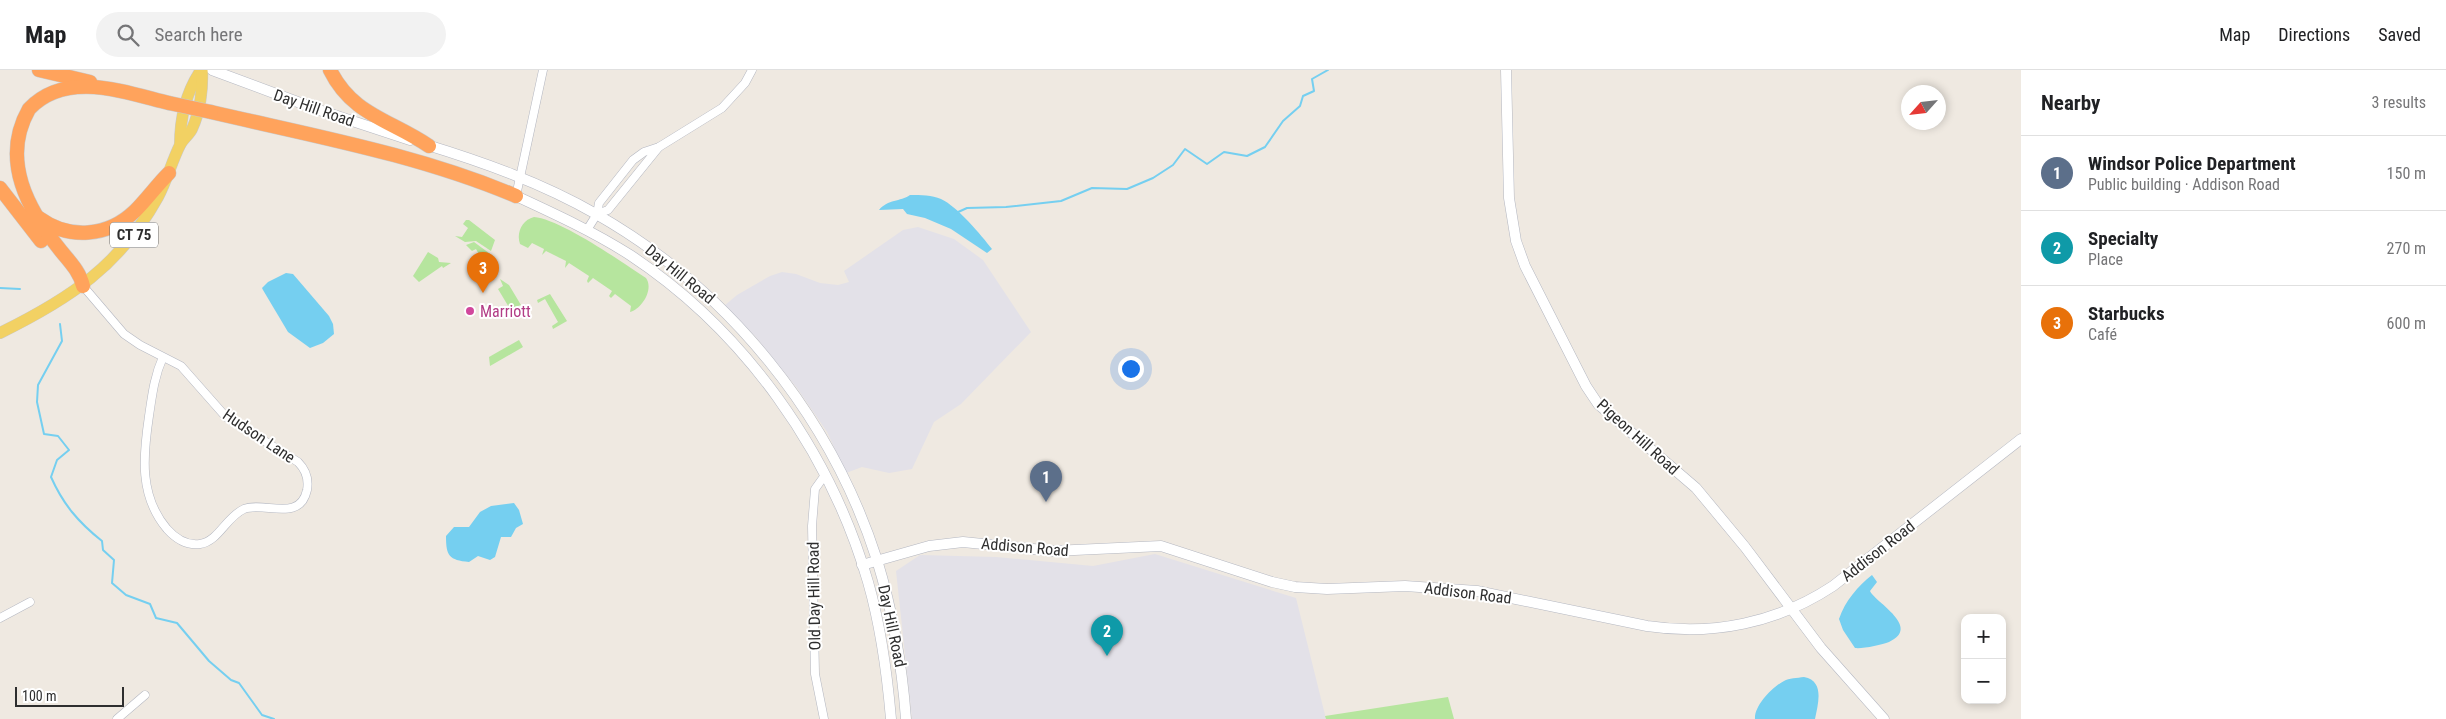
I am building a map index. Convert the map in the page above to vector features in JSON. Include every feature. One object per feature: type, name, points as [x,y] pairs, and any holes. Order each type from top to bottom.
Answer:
[{"type":"highway","points":[[39,70],[114,90],[414,160],[466,176],[516,196]]},
{"type":"highway","points":[[330,70],[341,89],[356,105],[429,146]]},
{"type":"highway","points":[[83,286],[79,274],[27,206],[14,184],[9,159],[13,134],[24,115],[40,100],[59,90],[82,87],[114,90]]},
{"type":"highway","points":[[27,206],[42,221],[57,229],[79,233],[100,231],[130,216],[169,174]]},
{"type":"highway","points":[[0,188],[71,279],[83,286]]},
{"type":"main road","name":"CT 75","points":[[0,333],[54,305],[83,286],[112,261],[136,232],[152,207],[169,174],[180,145],[180,125],[190,86],[202,70]]},
{"type":"street","name":"Day Hill Road","points":[[212,70],[319,110],[520,177],[597,214],[684,275],[763,354],[814,424],[838,468],[863,521],[877,560],[896,638],[906,719]]},
{"type":"street","points":[[516,196],[543,70]]},
{"type":"street","points":[[587,230],[597,214],[599,202],[630,163],[644,152],[658,147],[722,108],[745,83],[752,70]]},
{"type":"street","name":"Pigeon Hill Road","points":[[1506,70],[1510,198],[1516,241],[1525,266],[1586,386],[1598,404],[1696,488],[1745,547],[1821,648],[1884,719]]},
{"type":"street","name":"Day Hill Road","points":[[516,196],[587,230],[631,256],[662,278],[696,307],[725,336],[778,399],[825,475],[862,565],[884,650],[891,719]]},
{"type":"street","name":"Hudson Lane","points":[[83,286],[124,334],[163,358],[181,366],[191,375],[226,417],[298,462],[307,477],[307,489],[302,500],[297,505],[283,510],[259,507],[244,509],[230,518],[213,538],[203,543],[183,542],[171,533],[158,516],[150,499],[144,469],[155,377],[163,358]]},
{"type":"street","points":[[725,336],[735,324]]},
{"type":"street","points":[[778,399],[790,390]]},
{"type":"street","name":"Addison Road","points":[[862,565],[929,546],[963,542],[1054,551],[1145,546],[1178,551],[1256,577],[1295,587],[1327,589],[1405,586],[1478,591],[1666,629],[1708,629],[1738,626],[1792,610],[1833,586],[2021,439]]},
{"type":"street","name":"Old Day Hill Road","points":[[824,719],[815,674],[812,526],[815,490],[825,475]]},
{"type":"street","points":[[0,618],[30,602]]},
{"type":"street","points":[[116,719],[145,695]]},
{"type":"shaded area","points":[[918,227],[954,239],[983,260],[1031,332],[961,404],[934,422],[912,469],[889,473],[862,467],[846,473],[827,432],[797,388],[756,337],[724,306],[737,295],[770,276],[782,272],[796,274],[820,283],[838,285],[849,282],[844,271],[903,230]]},
{"type":"shaded area","points":[[1155,554],[1296,598],[1326,719],[912,719],[896,571],[920,555],[996,557],[1093,566]]},
{"type":"green space","points":[[534,217],[559,225],[575,233],[646,278],[649,288],[648,293],[639,307],[630,312],[631,306],[615,294],[611,298],[609,296],[612,291],[593,278],[588,283],[589,276],[569,263],[565,268],[566,261],[546,251],[542,255],[544,249],[532,243],[528,248],[520,244],[519,236],[523,224]]},
{"type":"green space","points":[[466,220],[469,220],[495,240],[491,251],[476,241],[465,242],[455,236],[462,237],[468,228],[463,224]]},
{"type":"green space","points":[[474,242],[493,256],[495,271],[490,265],[486,267],[476,249],[472,251],[466,245]]},
{"type":"green space","points":[[428,252],[438,258],[439,262],[451,263],[443,268],[442,266],[419,282],[413,276]]},
{"type":"green space","points":[[500,279],[509,285],[521,305],[510,309],[498,289],[503,286]]},
{"type":"green space","points":[[550,294],[567,321],[553,329],[552,326],[558,322],[545,299],[538,303],[537,300]]},
{"type":"green space","points":[[519,340],[523,347],[490,366],[489,357]]},
{"type":"green space","points":[[1448,697],[1454,719],[1326,719],[1325,716]]},
{"type":"water","points":[[910,195],[934,197],[948,203],[969,222],[992,249],[987,253],[951,229],[925,218],[907,214],[903,209],[879,210],[890,202]]},
{"type":"water","points":[[286,273],[293,274],[329,316],[333,324],[334,334],[323,343],[310,348],[288,332],[263,290],[262,288],[268,282]]},
{"type":"water","points":[[514,503],[519,510],[523,524],[516,528],[511,537],[501,537],[495,557],[490,560],[478,556],[469,562],[457,560],[450,556],[446,536],[454,527],[469,527],[480,512],[491,506]]},
{"type":"water","points":[[1872,575],[1877,582],[1870,591],[1894,615],[1901,629],[1898,636],[1889,642],[1855,648],[1843,630],[1839,619],[1853,594]]},
{"type":"water","points":[[1804,677],[1811,679],[1818,688],[1819,694],[1815,719],[1755,719],[1757,708],[1774,688],[1786,680]]},
{"type":"waterway","points":[[956,213],[967,208],[1006,207],[1061,201],[1092,188],[1127,189],[1153,178],[1173,165],[1185,149],[1207,164],[1224,152],[1247,156],[1265,147],[1283,121],[1300,106],[1303,96],[1314,91],[1312,79],[1328,70]]},
{"type":"waterway","points":[[0,288],[20,289]]},
{"type":"waterway","points":[[60,324],[62,341],[38,385],[37,402],[44,434],[58,436],[69,450],[57,460],[51,477],[56,487],[72,512],[102,541],[103,550],[114,560],[112,583],[126,595],[150,604],[156,618],[177,623],[209,661],[231,680],[239,683],[262,715],[274,719]]},
{"type":"place","name":"Starbucks","points":[[483,293]]},
{"type":"place","name":"Marriott","points":[[470,311]]},
{"type":"place","name":"Windsor Police Department","points":[[1046,502]]},
{"type":"place","name":"Specialty","points":[[1107,656]]}]
